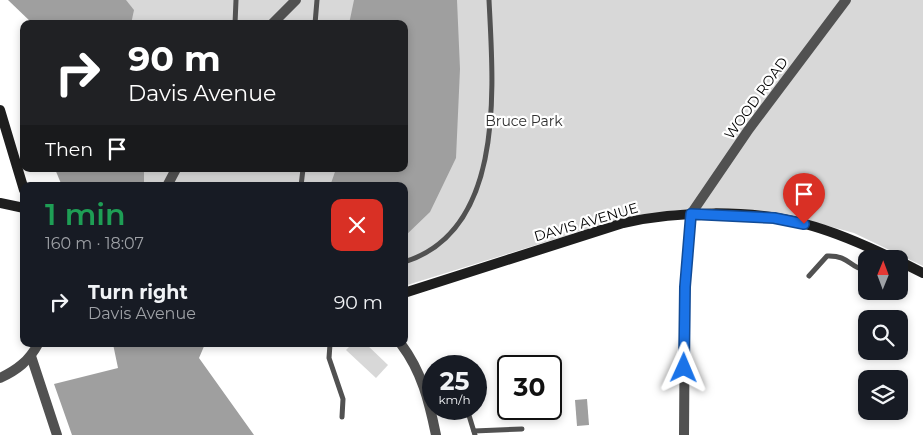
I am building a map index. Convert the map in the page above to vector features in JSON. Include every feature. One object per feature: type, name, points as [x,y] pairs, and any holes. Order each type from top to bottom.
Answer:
[{"type":"main road","points":[[0,110],[22,182]]},
{"type":"main road","points":[[0,203],[20,207]]},
{"type":"main road","name":"DAVIS AVENUE","points":[[408,292],[623,223],[655,216],[691,214],[774,218],[804,224],[849,238],[870,250]]},
{"type":"main road","points":[[908,266],[923,273]]},
{"type":"street","points":[[276,20],[296,0]]},
{"type":"street","name":"WOOD ROAD","points":[[691,214],[749,129],[846,0]]},
{"type":"street","points":[[684,435],[685,287],[691,214]]},
{"type":"street","points":[[0,378],[14,371],[31,356],[36,347]]},
{"type":"street","points":[[403,347],[422,375]]},
{"type":"street","points":[[31,356],[57,435]]},
{"type":"street","points":[[434,420],[436,435]]},
{"type":"lane","points":[[235,20],[236,0]]},
{"type":"lane","points":[[315,20],[317,0]]},
{"type":"lane","points":[[408,260],[420,256],[448,236],[469,205],[486,159],[492,112],[489,0]]},
{"type":"lane","points":[[809,276],[827,256],[844,258],[858,267]]},
{"type":"lane","points":[[330,347],[329,358],[343,399],[342,417]]},
{"type":"lane","points":[[471,420],[475,433],[522,429]]},
{"type":"green space","name":"Bruce Park","points":[[78,0],[923,0],[923,266],[908,259],[908,250],[890,250],[854,233],[799,218],[676,210],[620,219],[408,285],[408,182],[123,182],[120,172],[408,172],[408,20],[83,20]]},
{"type":"green space","points":[[349,347],[369,347],[388,365],[376,378],[346,350]]},
{"type":"shaded area","points":[[8,0],[126,0],[134,10],[132,20],[29,20]]},
{"type":"shaded area","points":[[354,0],[457,0],[460,69],[456,158],[430,212],[408,233],[408,182],[331,182],[335,172],[408,172],[408,20],[350,20]]},
{"type":"shaded area","points":[[56,172],[144,172],[144,182],[60,182]]},
{"type":"shaded area","points":[[114,347],[204,347],[199,358],[254,435],[72,435],[54,384],[118,368]]},
{"type":"shaded area","points":[[587,399],[589,425],[577,426],[575,400]]},
{"type":"route","points":[[684,368],[686,260],[691,214],[752,216],[804,224]]}]
